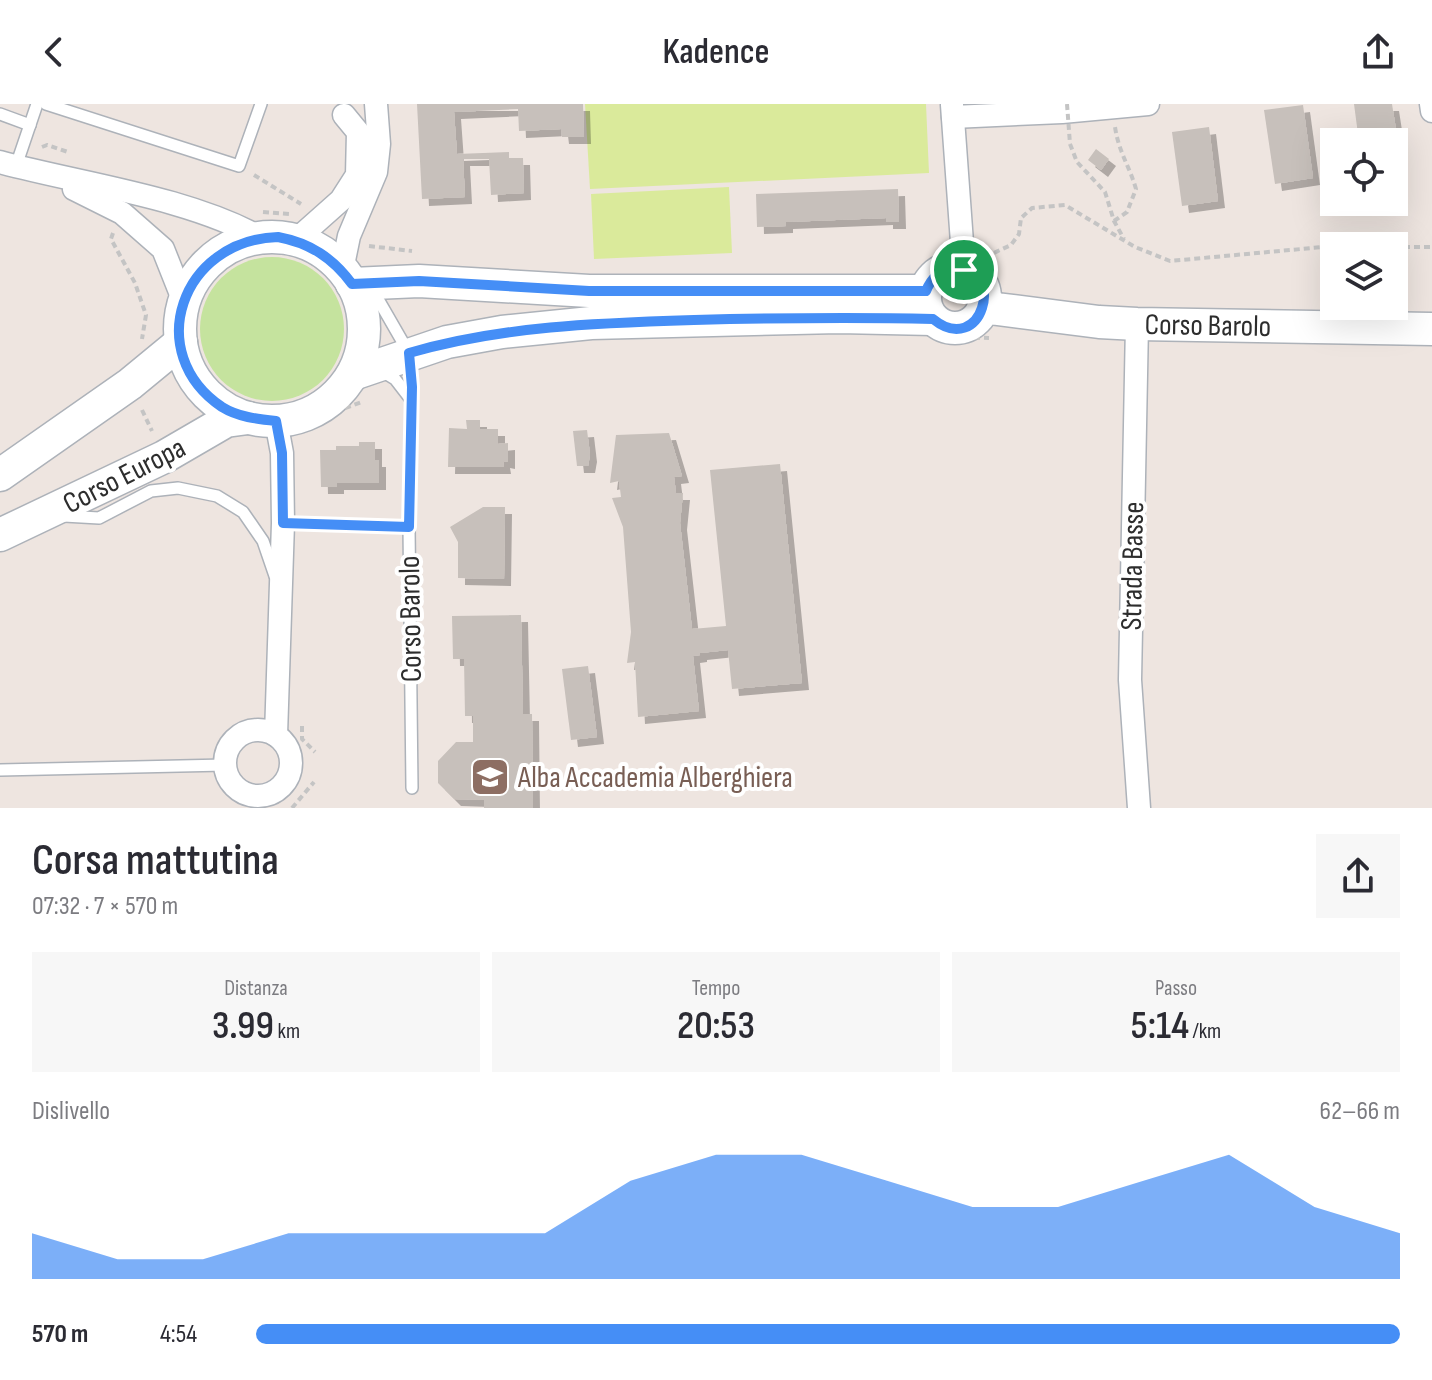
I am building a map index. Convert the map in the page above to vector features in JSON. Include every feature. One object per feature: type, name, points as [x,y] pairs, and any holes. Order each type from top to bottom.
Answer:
[{"type":"main road","points":[[261,238],[296,240],[321,252],[354,279],[929,305],[839,317],[591,323],[502,332],[409,353],[364,370],[316,410],[300,417],[262,420],[223,407],[203,390],[188,368],[181,342],[180,321],[191,285],[213,258],[227,249],[261,238]]},
{"type":"main road","points":[[964,265],[979,280],[985,305],[975,321],[959,328],[940,325],[929,305],[930,282],[937,274],[964,265]]},
{"type":"main road","points":[[354,279],[364,329],[361,352],[364,370]]},
{"type":"main road","name":"Corso Barolo","points":[[985,305],[997,309],[1137,324],[1432,329]]},
{"type":"main road","name":"Corso Europa","points":[[0,475],[130,384],[181,342]]},
{"type":"main road","name":"Corso Europa","points":[[0,535],[164,457],[226,421],[262,420]]},
{"type":"street","points":[[337,110],[360,115],[374,104]]},
{"type":"street","points":[[354,279],[349,236],[376,172],[379,144],[374,104]]},
{"type":"street","points":[[964,265],[952,110],[1113,109],[1148,104]]},
{"type":"street","points":[[1431,104],[1432,111]]},
{"type":"street","points":[[296,240],[341,200],[357,175],[358,132],[337,110]]},
{"type":"street","points":[[8,164],[131,192],[236,224],[261,238]]},
{"type":"street","points":[[47,175],[122,213],[163,249],[184,302]]},
{"type":"street","name":"Strada Basse","points":[[1137,324],[1130,680],[1139,808]]},
{"type":"street","points":[[262,420],[282,453],[283,523],[276,735]]},
{"type":"street","points":[[256,730],[276,735],[289,752],[289,772],[278,789],[258,802],[232,784],[225,765],[230,745],[237,737],[256,730]]},
{"type":"lane","points":[[8,164],[30,125],[37,104]]},
{"type":"lane","points":[[46,104],[239,166],[261,104]]},
{"type":"lane","points":[[0,114],[30,125]]},
{"type":"lane","points":[[354,279],[409,353]]},
{"type":"lane","name":"Corso Barolo","points":[[409,353],[412,401],[409,527],[412,788]]},
{"type":"lane","points":[[364,370],[395,379],[412,401]]},
{"type":"lane","points":[[40,516],[99,518],[151,491],[178,488],[217,496],[243,512],[263,541],[280,591]]},
{"type":"lane","points":[[283,523],[409,527]]},
{"type":"lane","points":[[0,770],[225,765]]},
{"type":"path","points":[[1067,104],[1070,144],[1077,162],[1105,192],[1114,221],[1125,241]]},
{"type":"path","points":[[1113,109],[1119,151],[1136,189],[1127,212],[1114,221]]},
{"type":"path","points":[[239,166],[301,204]]},
{"type":"path","points":[[964,265],[1011,245],[1019,234],[1021,218],[1032,208],[1065,205],[1125,241],[1170,261],[1320,247]]},
{"type":"path","points":[[117,223],[111,239],[135,283],[146,315],[141,345]]},
{"type":"path","points":[[362,245],[419,252]]},
{"type":"path","points":[[1408,247],[1432,247]]},
{"type":"path","points":[[292,808],[314,782]]},
{"type":"green space","points":[[585,104],[926,104],[929,173],[590,189]]},
{"type":"green space","points":[[729,187],[732,253],[594,259],[591,194]]},
{"type":"green space","points":[[272,257],[299,263],[323,278],[338,302],[344,329],[338,356],[323,380],[299,395],[272,401],[245,395],[221,380],[206,356],[200,329],[206,302],[221,278],[245,263]]},
{"type":"building","points":[[417,104],[583,104],[584,137],[562,137],[561,129],[519,131],[518,109],[454,112],[457,154],[509,152],[509,158],[523,158],[524,193],[491,195],[489,159],[463,159],[465,197],[422,199]]},
{"type":"building","points":[[1354,104],[1392,104],[1396,128],[1357,128]]},
{"type":"building","points":[[1303,105],[1313,178],[1275,184],[1264,110]]},
{"type":"building","points":[[1209,127],[1218,201],[1182,206],[1172,132]]},
{"type":"building","points":[[1096,149],[1109,159],[1101,170],[1088,160]]},
{"type":"building","points":[[898,189],[899,222],[886,222],[886,218],[786,222],[786,226],[757,227],[756,194]]},
{"type":"building","points":[[466,420],[480,420],[480,429],[498,429],[498,444],[508,443],[508,462],[503,461],[504,467],[448,467],[449,428],[467,429]]},
{"type":"building","points":[[587,430],[588,466],[577,466],[573,431]]},
{"type":"building","points":[[669,433],[682,476],[674,477],[676,493],[683,493],[680,523],[692,629],[726,626],[710,470],[780,464],[802,683],[732,689],[728,650],[700,653],[693,656],[699,711],[638,717],[635,662],[627,663],[631,632],[623,527],[612,498],[621,497],[619,481],[610,483],[616,435]]},
{"type":"building","points":[[359,442],[375,442],[379,483],[337,483],[337,487],[321,487],[320,450],[359,446]]},
{"type":"building","points":[[483,507],[505,507],[504,579],[458,578],[458,542],[450,527]]},
{"type":"building","points":[[521,615],[523,714],[532,714],[533,808],[484,808],[484,800],[454,799],[438,783],[438,761],[456,742],[473,742],[473,716],[465,716],[464,659],[453,659],[452,616]]},
{"type":"building","points":[[588,666],[597,737],[571,740],[562,669]]},
{"type":"place","name":"Alba Accademia Alberghiera","points":[[490,777]]},
{"type":"route","points":[[261,238],[296,240],[321,252],[342,270],[352,284],[419,281],[589,291],[840,293],[926,291],[937,274],[956,268],[964,270],[979,280],[985,305],[975,321],[959,328],[940,325],[933,319],[839,317],[591,323],[502,332],[409,353],[412,387],[409,527],[283,523],[282,453],[276,421],[248,418],[223,407],[203,390],[188,368],[181,342],[180,321],[184,302],[200,271],[227,249],[261,238]]}]
